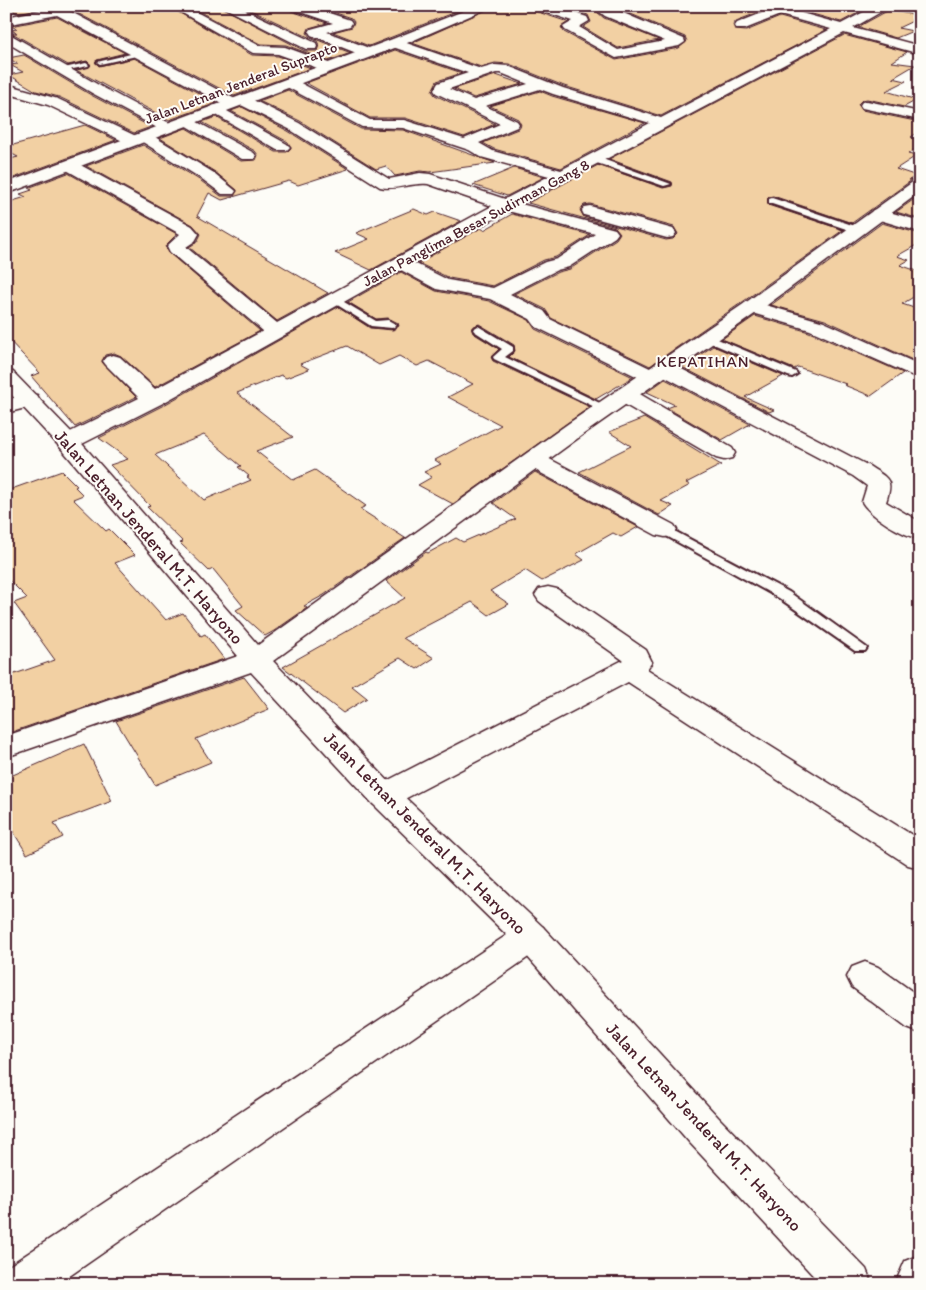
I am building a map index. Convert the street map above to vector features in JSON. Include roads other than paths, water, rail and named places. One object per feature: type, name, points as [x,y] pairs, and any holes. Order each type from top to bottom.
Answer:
[{"type":"street","points":[[176,6],[258,50],[280,50],[329,68]]},
{"type":"street","points":[[227,6],[268,27],[327,51],[364,55]]},
{"type":"street","points":[[296,6],[346,23],[315,32],[364,55]]},
{"type":"street","name":"Jalan Letnan Jenderal Suprapto","points":[[9,185],[140,139],[237,101],[364,55],[487,6]]},
{"type":"street","points":[[540,6],[583,20]]},
{"type":"street","points":[[762,6],[920,50]]},
{"type":"street","name":"Jalan Panglima Besar Sudirman Gang 8","points":[[68,442],[153,398],[531,192],[886,6]]},
{"type":"street","points":[[6,21],[54,9],[139,54],[294,126],[384,183],[392,184],[425,178],[506,206],[609,233],[564,263],[551,266],[495,294]]},
{"type":"street","points":[[604,10],[679,42],[625,54],[616,54],[569,27],[604,10]]},
{"type":"street","points":[[741,26],[779,11]]},
{"type":"street","points":[[6,36],[168,128]]},
{"type":"street","points":[[395,43],[480,74]]},
{"type":"street","points":[[464,144],[512,124],[441,88],[500,69],[664,122]]},
{"type":"street","points":[[290,82],[334,104],[367,124],[404,124],[464,144],[487,154],[564,176]]},
{"type":"street","points":[[473,105],[542,84]]},
{"type":"street","points":[[6,88],[47,100],[140,139],[208,176],[228,191]]},
{"type":"street","points":[[867,105],[920,116]]},
{"type":"street","points":[[216,109],[282,147]]},
{"type":"street","points":[[188,120],[248,156]]},
{"type":"street","points":[[69,165],[186,230],[190,234],[189,237],[176,246],[176,248],[275,331]]},
{"type":"street","points":[[6,747],[256,660],[657,371],[708,338],[920,184]]},
{"type":"street","points":[[531,192],[549,198]]},
{"type":"street","points":[[574,206],[667,233]]},
{"type":"street","points":[[880,214],[920,227]]},
{"type":"street","points":[[588,247],[608,252]]},
{"type":"street","points":[[401,263],[443,284],[495,294],[537,315],[543,323],[657,371],[861,471],[878,483],[879,489],[874,502],[877,507],[920,532]]},
{"type":"street","points":[[752,306],[817,326],[920,373]]},
{"type":"street","points":[[113,361],[153,398]]},
{"type":"street","name":"Jalan Letnan Jenderal M.T. Haryono","points":[[6,376],[18,404],[68,442],[256,660],[384,796],[530,937],[704,1130],[851,1284]]},
{"type":"street","points":[[625,395],[724,453]]},
{"type":"street","points":[[534,460],[665,530]]},
{"type":"street","points":[[384,796],[629,670],[638,662],[636,656],[548,595]]},
{"type":"street","points":[[629,670],[920,856]]},
{"type":"street","points":[[20,1284],[530,937]]},
{"type":"street","points":[[865,977],[920,1017]]},
{"type":"street","points":[[916,1284],[920,1276]]},
{"type":"lane","points":[[100,62],[139,54]]},
{"type":"lane","points":[[63,70],[86,65]]},
{"type":"lane","points":[[594,159],[667,184]]},
{"type":"lane","points":[[772,201],[858,230]]},
{"type":"lane","points":[[334,299],[374,324],[388,323],[392,325]]},
{"type":"lane","points":[[478,329],[508,349],[498,357],[606,408]]},
{"type":"lane","points":[[708,338],[792,374]]},
{"type":"lane","points":[[665,530],[784,595],[860,648]]},
{"type":"district","name":"KEPATIHAN","points":[[703,361]]}]
